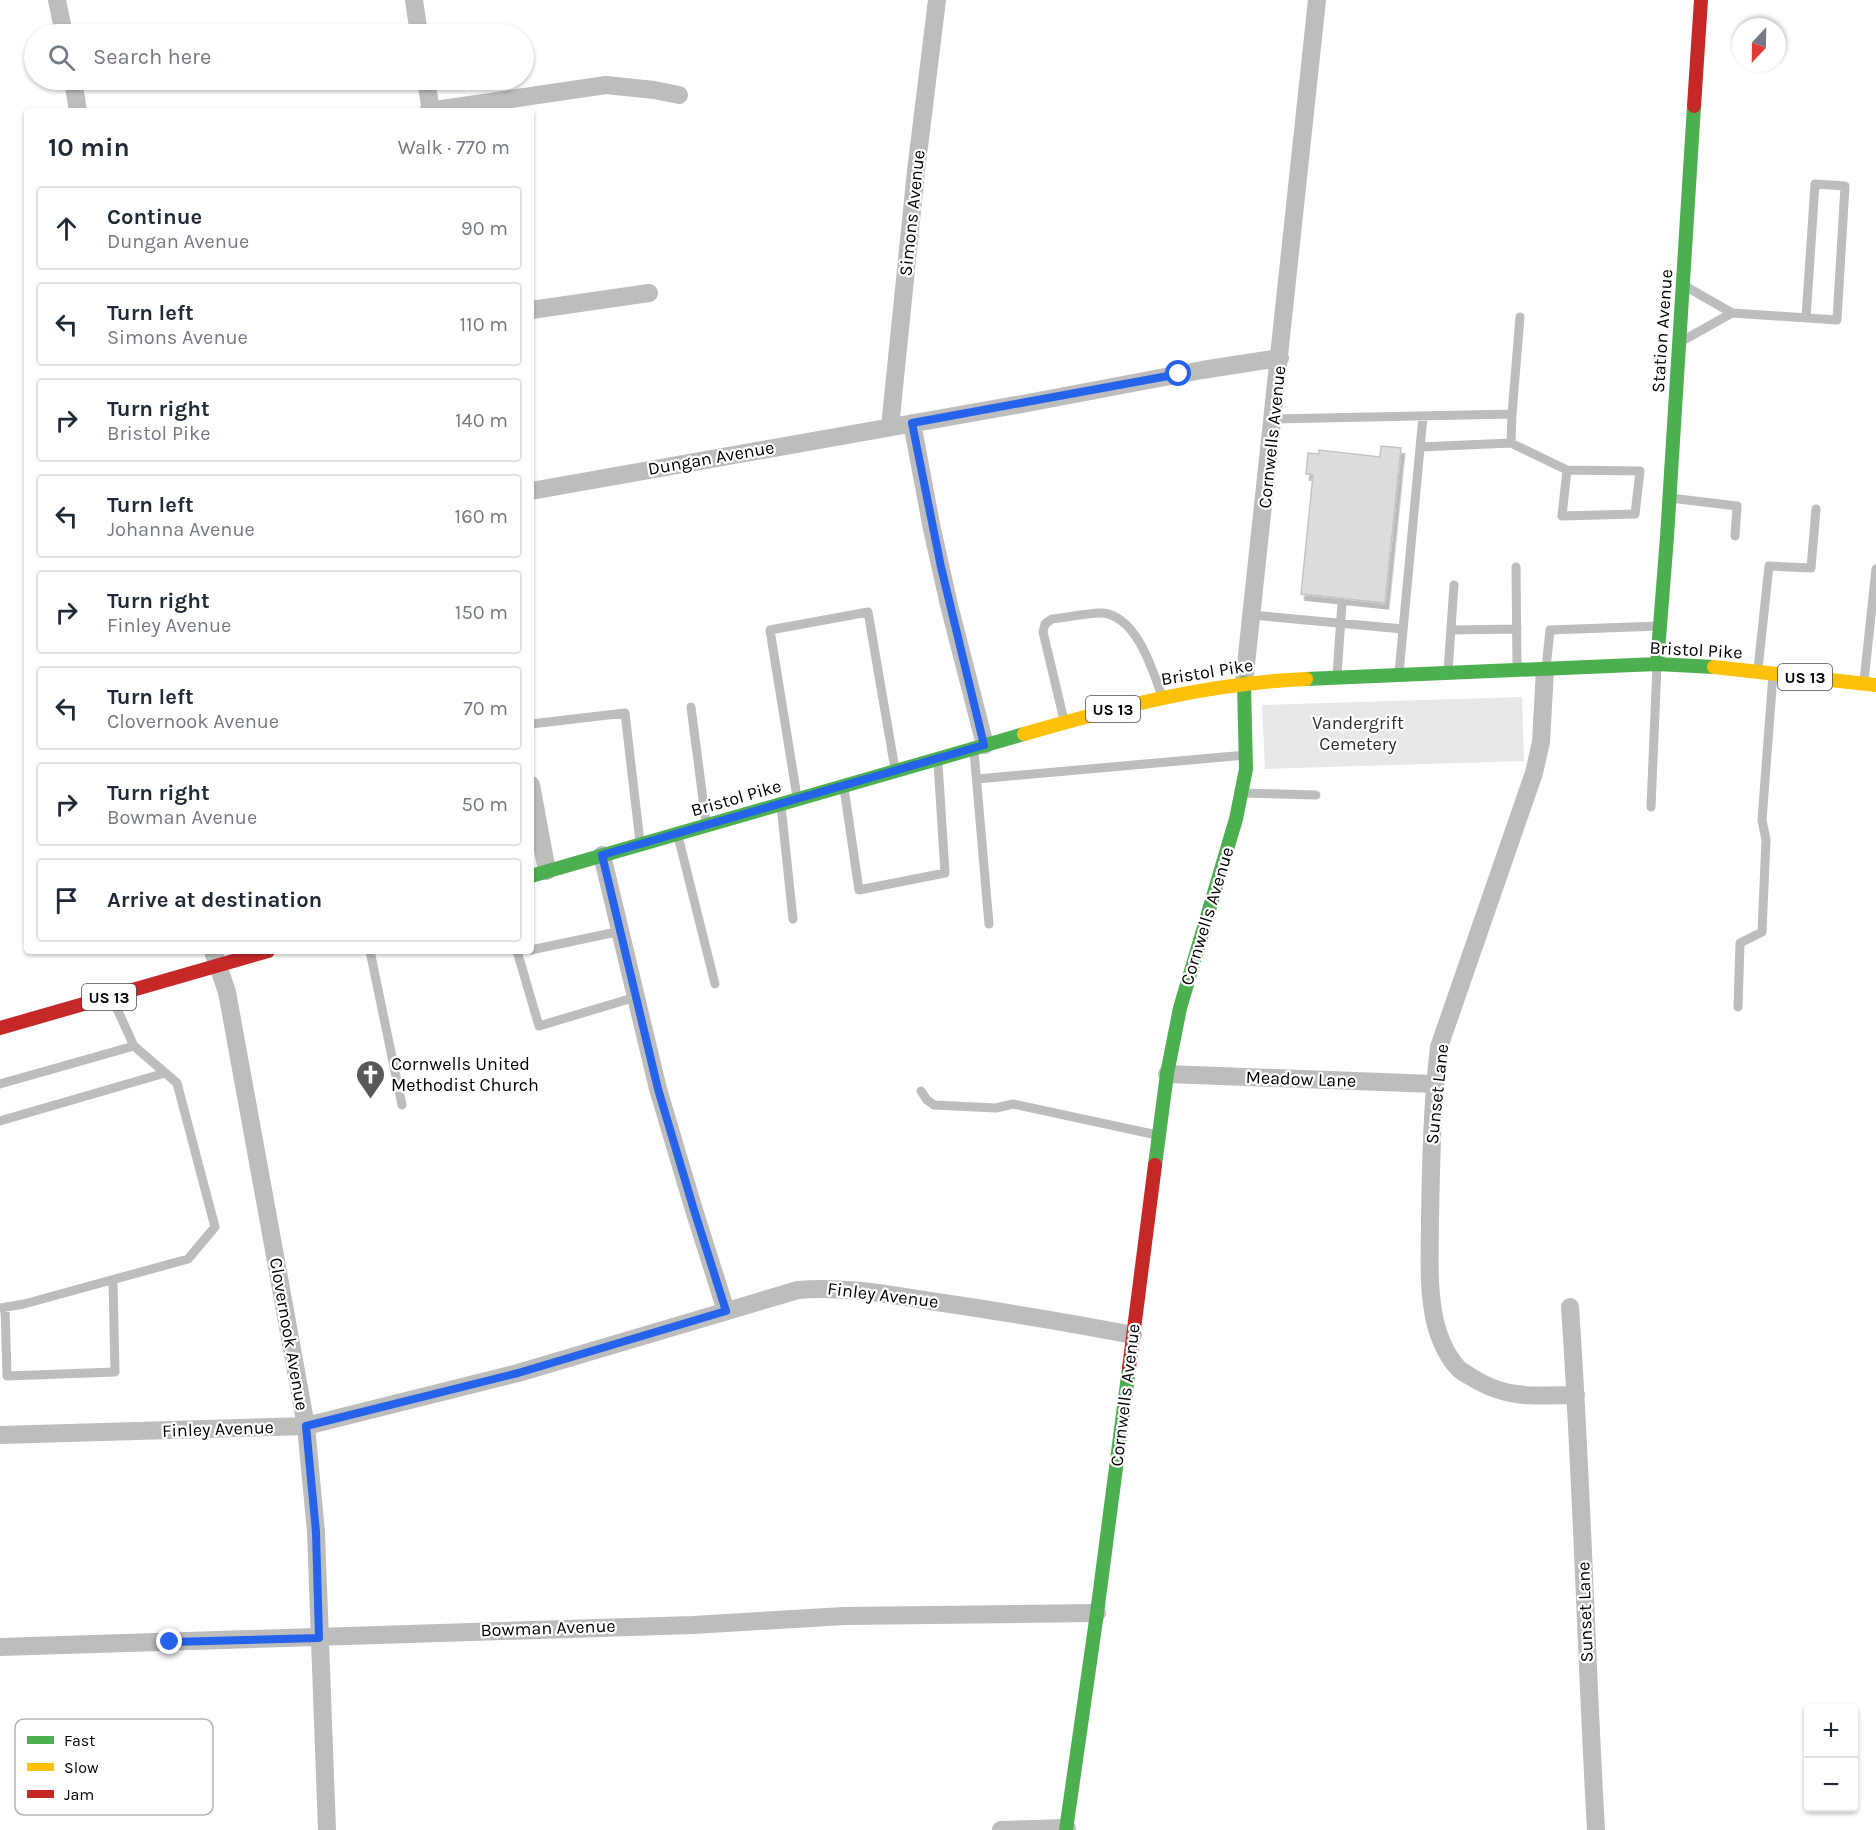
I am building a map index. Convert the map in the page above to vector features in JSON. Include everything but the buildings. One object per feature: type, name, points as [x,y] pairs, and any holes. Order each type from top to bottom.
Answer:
[{"type":"street","points":[[57,0],[62,24]]},
{"type":"street","points":[[414,0],[418,24]]},
{"type":"street","name":"Simons Avenue","points":[[890,427],[916,171],[937,0]]},
{"type":"street","name":"Cornwells Avenue","points":[[1066,1829],[1167,1074],[1180,1008],[1242,793],[1246,755],[1244,683],[1317,0]]},
{"type":"street","name":"Station Avenue","points":[[1657,664],[1670,498],[1701,0]]},
{"type":"street","points":[[450,108],[606,85],[679,95]]},
{"type":"street","points":[[75,90],[78,108]]},
{"type":"street","points":[[427,90],[430,108]]},
{"type":"street","points":[[534,310],[650,293]]},
{"type":"street","points":[[979,747],[932,529],[912,423],[1280,358]]},
{"type":"street","name":"Dungan Avenue","points":[[534,490],[912,423]]},
{"type":"street","name":"Bristol Pike","points":[[539,873],[1064,722],[1163,697],[1244,683],[1657,664],[1708,666],[1870,684]]},
{"type":"street","name":"Sunset Lane","points":[[1545,670],[1542,734],[1536,766],[1439,1047],[1434,1084],[1431,1162],[1430,1284],[1433,1314],[1441,1338],[1451,1359],[1459,1369],[1485,1385],[1511,1395],[1576,1395]]},
{"type":"street","points":[[534,818],[539,873]]},
{"type":"street","points":[[602,855],[662,1100],[726,1311]]},
{"type":"street","name":"US 13","points":[[0,1028],[111,996],[216,958],[246,954]]},
{"type":"street","name":"Clovernook Avenue","points":[[216,958],[226,986],[306,1426],[316,1532],[327,1830]]},
{"type":"street","name":"Meadow Lane","points":[[1167,1074],[1434,1084]]},
{"type":"street","name":"Finley Avenue","points":[[0,1435],[306,1426],[518,1373],[798,1290],[822,1287],[1015,1313],[1133,1335]]},
{"type":"street","name":"Sunset Lane","points":[[1570,1306],[1596,1830]]},
{"type":"street","name":"Bowman Avenue","points":[[0,1647],[693,1625],[844,1616],[1096,1613]]},
{"type":"street","points":[[1001,1830],[1066,1829]]},
{"type":"lane","points":[[1683,285],[1732,313],[1806,318],[1837,320],[1845,186],[1815,184],[1806,318]]},
{"type":"lane","points":[[1679,342],[1732,313]]},
{"type":"lane","points":[[1511,443],[1520,317]]},
{"type":"lane","points":[[1274,419],[1512,414]]},
{"type":"lane","points":[[1398,675],[1423,416]]},
{"type":"lane","points":[[1420,447],[1511,443],[1567,470],[1640,471],[1635,514],[1562,516],[1567,470]]},
{"type":"lane","points":[[1670,498],[1737,506],[1736,536]]},
{"type":"lane","points":[[1758,671],[1769,566],[1811,568],[1816,509]]},
{"type":"lane","points":[[1516,567],[1517,670]]},
{"type":"lane","points":[[1870,684],[1876,569]]},
{"type":"lane","points":[[1448,673],[1454,585]]},
{"type":"lane","points":[[1336,678],[1342,603]]},
{"type":"lane","points":[[798,799],[770,630],[868,612],[895,771]]},
{"type":"lane","points":[[1064,722],[1043,632],[1045,624],[1052,619],[1102,613],[1114,616],[1130,627],[1150,662],[1163,697]]},
{"type":"lane","points":[[1252,615],[1403,628]]},
{"type":"lane","points":[[1545,670],[1550,630],[1660,626]]},
{"type":"lane","points":[[1451,630],[1517,629]]},
{"type":"lane","points":[[1651,807],[1657,664]]},
{"type":"lane","points":[[1738,1007],[1740,943],[1762,932],[1766,840],[1762,820],[1773,673]]},
{"type":"lane","points":[[691,707],[706,825]]},
{"type":"lane","points":[[534,724],[625,713],[640,844]]},
{"type":"lane","points":[[979,747],[976,779],[989,924]]},
{"type":"lane","points":[[976,779],[1246,755]]},
{"type":"lane","points":[[843,786],[859,890],[945,873],[937,759]]},
{"type":"lane","points":[[1242,793],[1316,795]]},
{"type":"lane","points":[[781,804],[793,919]]},
{"type":"lane","points":[[677,834],[715,984]]},
{"type":"lane","points":[[534,950],[621,931]]},
{"type":"lane","points":[[371,954],[402,1105]]},
{"type":"lane","points":[[518,954],[539,1026],[636,998]]},
{"type":"lane","points":[[111,996],[134,1046],[177,1083],[215,1227],[188,1259],[24,1304],[2,1307],[7,1376],[115,1371],[112,1280]]},
{"type":"lane","points":[[0,1084],[134,1046]]},
{"type":"lane","points":[[0,1121],[165,1073]]},
{"type":"lane","points":[[921,1091],[934,1105],[996,1108],[1013,1104],[1159,1136]]},
{"type":"green space","name":"Vandergrift Cemetery","points":[[1522,697],[1524,761],[1265,769],[1262,705]]},
{"type":"traffic: fast","points":[[1657,664],[1694,106]]},
{"type":"traffic: fast","points":[[1306,679],[1657,664],[1714,667]]},
{"type":"traffic: fast","points":[[1155,1165],[1167,1074],[1180,1008],[1236,819],[1246,769],[1244,683]]},
{"type":"traffic: fast","points":[[534,875],[1024,734]]},
{"type":"traffic: fast","points":[[1066,1830],[1129,1368]]},
{"type":"traffic: slow","points":[[1714,667],[1876,685]]},
{"type":"traffic: slow","points":[[1024,734],[1129,706],[1198,691],[1234,685],[1306,679]]},
{"type":"traffic: jam","points":[[1694,106],[1701,0]]},
{"type":"traffic: jam","points":[[0,1028],[258,954]]},
{"type":"traffic: jam","points":[[1129,1368],[1155,1165]]},
{"type":"place","name":"Cornwells United Methodist Church","points":[[370,1100]]},
{"type":"route","points":[[170,1642],[319,1638],[316,1532],[306,1426],[518,1373],[726,1311],[658,1089],[602,855],[984,745],[932,529],[912,423],[1179,374]]}]
